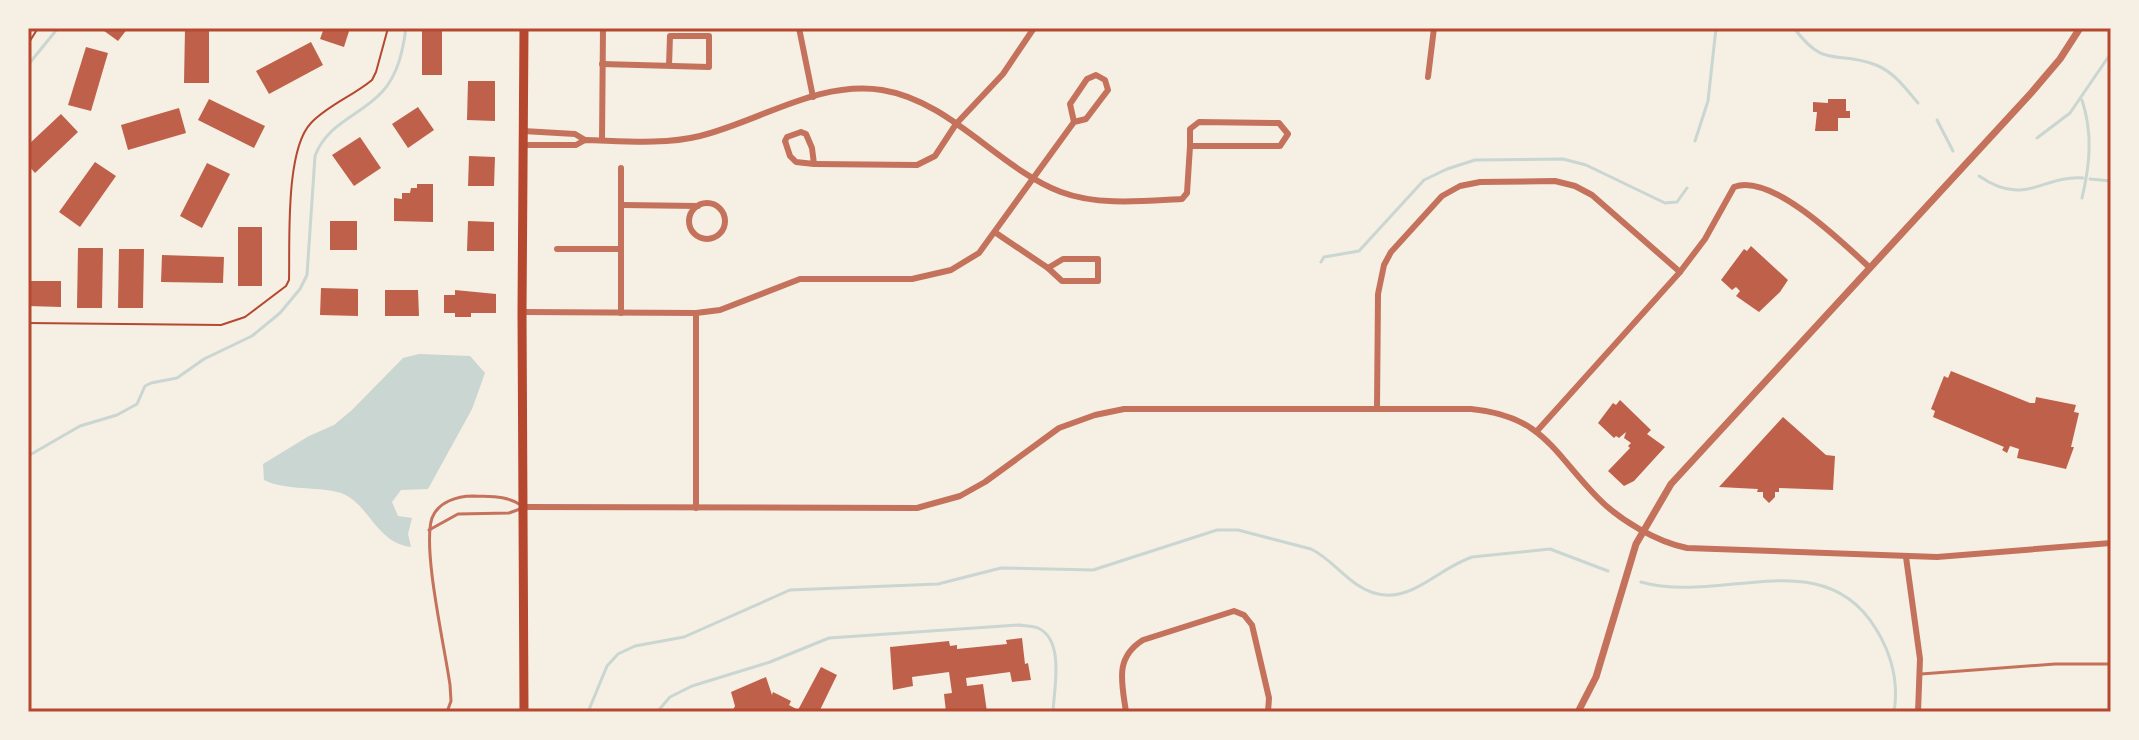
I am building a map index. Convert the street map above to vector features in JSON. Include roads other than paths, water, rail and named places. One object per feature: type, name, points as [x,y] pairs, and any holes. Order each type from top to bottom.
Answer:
[{"type":"main road","points":[[524,28],[524,712]]},
{"type":"street","points":[[602,140],[603,28]]},
{"type":"street","points":[[799,28],[813,97]]},
{"type":"street","points":[[814,164],[806,134],[801,132],[787,137],[786,147],[796,162],[814,164],[917,165],[935,156],[956,124],[1003,74],[1034,28]]},
{"type":"street","points":[[1428,77],[1434,28]]},
{"type":"street","points":[[1578,712],[1596,677],[1629,563],[1643,529],[1677,476],[2032,92],[2060,59],[2080,28]]},
{"type":"street","points":[[602,64],[669,66],[709,67],[709,36],[670,36],[669,66]]},
{"type":"street","points":[[522,312],[696,313],[720,310],[800,279],[912,279],[939,274],[979,253],[1074,122],[1086,119],[1108,90],[1105,80],[1096,75],[1087,79],[1070,104],[1074,122]]},
{"type":"street","points":[[524,145],[576,145],[585,140],[654,141],[701,135],[845,89],[882,90],[918,100],[1059,191],[1077,197],[1182,199],[1187,193],[1190,129],[1199,122],[1279,123],[1288,134],[1280,146],[1190,146]]},
{"type":"street","points":[[523,131],[575,134],[585,140]]},
{"type":"street","points":[[621,168],[621,313]]},
{"type":"street","points":[[1377,408],[1378,294],[1384,265],[1391,252],[1442,196],[1460,186],[1480,182],[1555,181],[1575,186],[1592,195],[1680,272]]},
{"type":"street","points":[[1537,431],[1680,272],[1705,239],[1734,187],[1743,183],[1752,184],[1771,192],[1818,220],[1869,267]]},
{"type":"street","points":[[622,205],[711,205],[721,210],[725,220],[721,233],[712,238],[700,237],[690,230],[688,218],[698,206]]},
{"type":"street","points":[[996,233],[1062,281],[1098,281],[1098,259],[1063,259],[1048,268]]},
{"type":"street","points":[[557,249],[621,249]]},
{"type":"street","points":[[696,313],[696,508]]},
{"type":"street","points":[[524,507],[917,508],[960,496],[985,482],[1059,428],[1124,409],[1484,410],[1513,418],[1537,431],[1558,449],[1599,500],[1675,546],[1937,557],[2111,543]]},
{"type":"street","points":[[1906,557],[1921,674],[1918,712]]},
{"type":"street","points":[[1126,712],[1122,668],[1125,656],[1132,647],[1143,640],[1234,611],[1244,615],[1252,625],[1269,698],[1268,712]]},
{"type":"lane","points":[[447,712],[451,701],[450,685],[429,548],[433,515],[439,506],[455,498],[509,497],[524,507]]},
{"type":"lane","points":[[429,530],[458,514],[509,513],[524,507]]},
{"type":"lane","points":[[1921,674],[2055,664],[2111,664]]},
{"type":"waterway","points":[[28,65],[58,28]]},
{"type":"waterway","points":[[28,456],[80,426],[117,415],[137,404],[145,386],[177,378],[204,359],[252,336],[280,313],[300,289],[307,275],[315,156],[327,135],[388,85],[399,62],[406,28]]},
{"type":"waterway","points":[[1695,141],[1708,101],[1716,28]]},
{"type":"waterway","points":[[1794,28],[1823,54],[1882,68],[1899,81],[1918,103]]},
{"type":"waterway","points":[[2037,138],[2070,113],[2111,53]]},
{"type":"waterway","points":[[2082,100],[2088,125],[2089,149],[2082,198]]},
{"type":"waterway","points":[[1937,120],[1953,151]]},
{"type":"waterway","points":[[1321,262],[1324,257],[1359,251],[1424,180],[1475,160],[1563,159],[1586,165],[1665,203],[1677,202],[1687,188]]},
{"type":"waterway","points":[[1979,176],[1995,185],[2021,190],[2068,178],[2083,178]]},
{"type":"waterway","points":[[2090,179],[2111,181]]},
{"type":"waterway","points":[[588,712],[607,666],[618,654],[635,646],[684,637],[790,590],[938,584],[1001,568],[1093,570],[1217,530],[1238,530],[1311,549],[1356,584],[1373,593],[1388,595],[1416,588],[1472,557],[1550,549],[1608,571]]},
{"type":"waterway","points":[[1641,582],[1672,587],[1704,587],[1768,581],[1799,582],[1828,588],[1854,603],[1882,639],[1895,679],[1894,712]]},
{"type":"waterway","points":[[657,712],[670,697],[692,686],[770,662],[829,638],[1019,625],[1038,628],[1052,643],[1056,666],[1053,712]]}]
